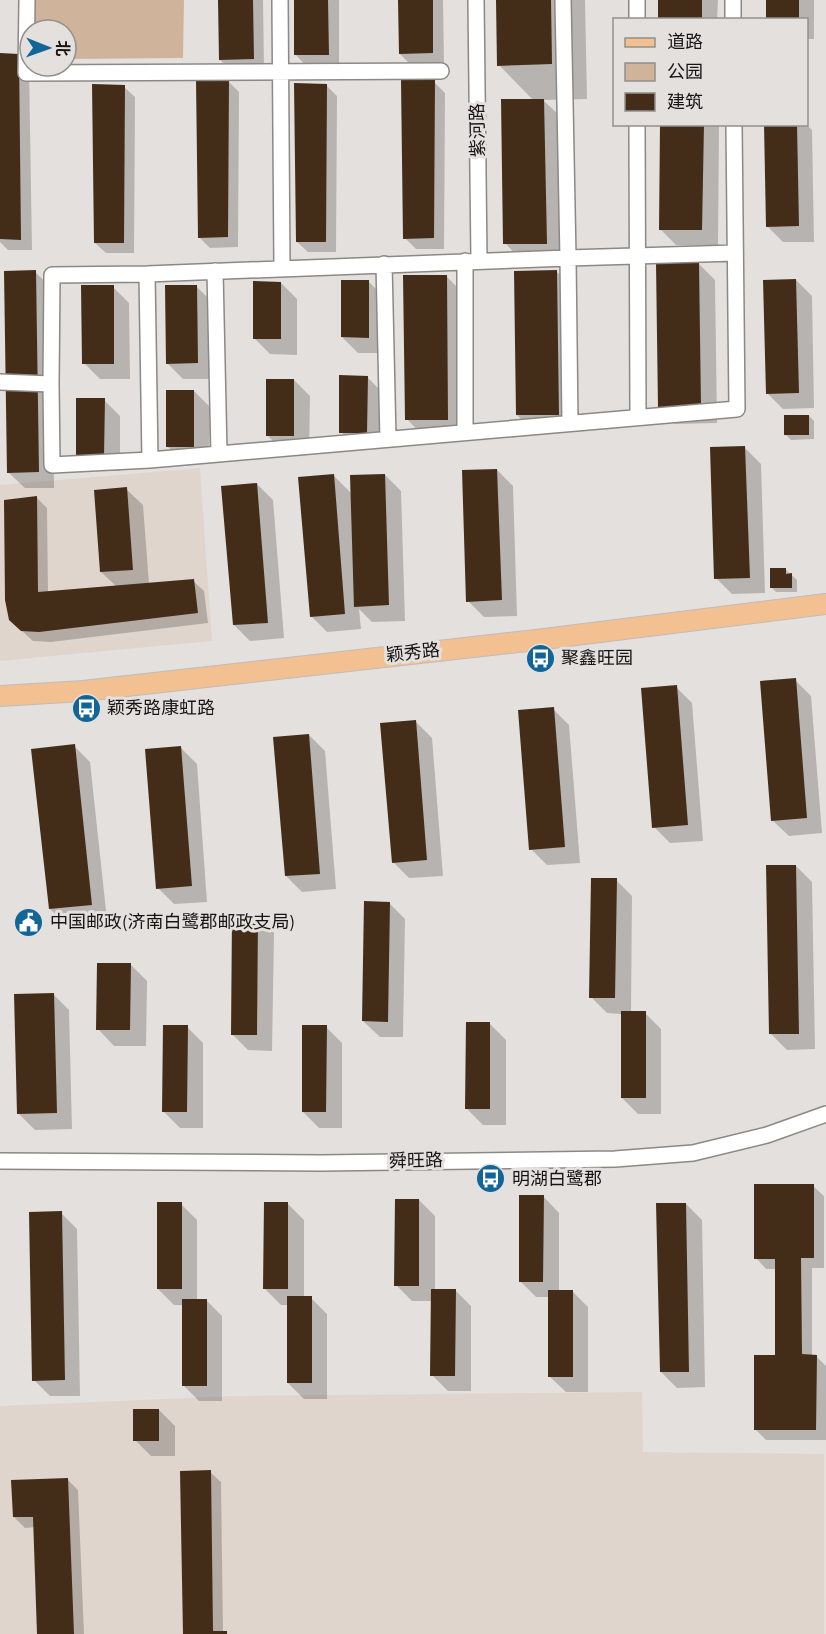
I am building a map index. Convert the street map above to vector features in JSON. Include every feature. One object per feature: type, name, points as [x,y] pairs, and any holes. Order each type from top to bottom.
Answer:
[{"type":"main road","name":"颖秀路","points":[[0,696],[83,691],[826,604]]},
{"type":"street","points":[[27,0],[26,73],[441,71]]},
{"type":"street","points":[[280,0],[282,268]]},
{"type":"street","name":"紫河路","points":[[465,432],[472,261],[476,0]]},
{"type":"street","points":[[563,0],[570,423]]},
{"type":"street","points":[[637,0],[637,18]]},
{"type":"street","points":[[733,0],[733,18]]},
{"type":"street","points":[[637,126],[638,417]]},
{"type":"street","points":[[734,126],[737,409],[150,460],[52,465],[52,274],[147,274],[472,261],[735,254]]},
{"type":"street","points":[[384,264],[388,439]]},
{"type":"street","points":[[215,271],[219,454]]},
{"type":"street","points":[[147,274],[150,460]]},
{"type":"street","points":[[0,382],[51,384]]},
{"type":"street","name":"舜旺路","points":[[0,1161],[321,1163],[615,1159],[693,1153],[767,1135],[826,1114]]},
{"type":"shaded area","points":[[200,468],[212,641],[0,661],[0,485]]},
{"type":"shaded area","points":[[642,1392],[643,1452],[824,1454],[824,1634],[0,1634],[0,1406],[234,1396]]},
{"type":"green space","points":[[35,0],[184,0],[183,58],[78,59],[78,18],[34,18]]},
{"type":"building","points":[[218,0],[253,0],[254,59],[219,60]]},
{"type":"building","points":[[294,0],[328,0],[329,55],[294,55]]},
{"type":"building","points":[[398,0],[433,0],[433,53],[399,54]]},
{"type":"building","points":[[496,0],[551,0],[552,64],[497,66]]},
{"type":"building","points":[[658,0],[702,0],[702,18],[658,18]]},
{"type":"building","points":[[766,0],[799,0],[799,18],[766,18]]},
{"type":"building","points":[[0,53],[18,54],[21,240],[0,239]]},
{"type":"building","points":[[196,79],[229,79],[228,237],[198,238]]},
{"type":"building","points":[[401,80],[435,80],[434,238],[403,239]]},
{"type":"building","points":[[294,83],[327,84],[326,242],[296,242]]},
{"type":"building","points":[[92,84],[125,85],[124,243],[94,243]]},
{"type":"building","points":[[501,99],[544,99],[547,244],[503,244]]},
{"type":"building","points":[[660,126],[704,126],[702,230],[659,230]]},
{"type":"building","points":[[764,126],[797,126],[799,226],[766,227]]},
{"type":"building","points":[[656,263],[699,263],[701,407],[658,408]]},
{"type":"building","points":[[36,270],[39,472],[7,473],[4,271]]},
{"type":"building","points":[[557,270],[559,415],[516,415],[514,271]]},
{"type":"building","points":[[403,275],[447,275],[448,420],[405,420]]},
{"type":"building","points":[[796,279],[799,393],[766,394],[763,280]]},
{"type":"building","points":[[341,280],[369,280],[369,338],[341,337]]},
{"type":"building","points":[[253,281],[281,282],[281,339],[253,339]]},
{"type":"building","points":[[81,285],[114,285],[114,364],[82,364]]},
{"type":"building","points":[[165,285],[197,285],[198,363],[166,364]]},
{"type":"building","points":[[339,375],[368,376],[367,433],[339,433]]},
{"type":"building","points":[[266,379],[294,379],[294,436],[266,436]]},
{"type":"building","points":[[166,390],[194,390],[194,447],[166,447]]},
{"type":"building","points":[[76,398],[105,398],[104,456],[76,456]]},
{"type":"building","points":[[784,415],[809,415],[809,435],[784,435]]},
{"type":"building","points":[[745,446],[750,578],[714,579],[710,447]]},
{"type":"building","points":[[497,469],[502,600],[466,602],[462,470]]},
{"type":"building","points":[[334,474],[345,614],[310,617],[298,477]]},
{"type":"building","points":[[385,474],[389,605],[354,607],[350,475]]},
{"type":"building","points":[[257,483],[268,623],[233,625],[221,486]]},
{"type":"building","points":[[127,487],[133,570],[100,572],[94,490]]},
{"type":"building","points":[[37,496],[38,592],[194,579],[198,613],[39,632],[21,631],[9,620],[5,600],[4,500]]},
{"type":"building","points":[[770,568],[786,568],[786,574],[792,573],[792,588],[770,588]]},
{"type":"building","points":[[796,678],[807,818],[771,821],[760,681]]},
{"type":"building","points":[[677,685],[688,825],[652,828],[641,688]]},
{"type":"building","points":[[554,707],[565,847],[529,850],[518,710]]},
{"type":"building","points":[[416,720],[427,860],[392,863],[380,723]]},
{"type":"building","points":[[309,734],[320,874],[285,876],[273,737]]},
{"type":"building","points":[[75,744],[92,905],[49,909],[31,749]]},
{"type":"building","points":[[181,746],[192,886],[156,889],[145,749]]},
{"type":"building","points":[[766,865],[796,865],[799,1034],[769,1034]]},
{"type":"building","points":[[591,878],[617,878],[615,998],[589,998]]},
{"type":"building","points":[[364,901],[390,902],[388,1022],[362,1021]]},
{"type":"building","points":[[232,915],[258,915],[257,1035],[231,1035]]},
{"type":"building","points":[[97,963],[131,963],[130,1030],[96,1030]]},
{"type":"building","points":[[54,993],[57,1113],[17,1114],[14,994]]},
{"type":"building","points":[[621,1011],[646,1011],[646,1098],[621,1098]]},
{"type":"building","points":[[466,1022],[490,1022],[490,1109],[465,1109]]},
{"type":"building","points":[[163,1025],[188,1025],[187,1112],[162,1112]]},
{"type":"building","points":[[302,1025],[327,1025],[326,1112],[302,1112]]},
{"type":"building","points":[[754,1184],[814,1184],[814,1258],[801,1258],[802,1354],[817,1355],[816,1430],[754,1430],[754,1355],[775,1355],[775,1259],[754,1259]]},
{"type":"building","points":[[519,1195],[544,1195],[543,1282],[519,1282]]},
{"type":"building","points":[[395,1199],[419,1199],[419,1286],[394,1286]]},
{"type":"building","points":[[157,1202],[182,1202],[182,1289],[157,1289]]},
{"type":"building","points":[[264,1202],[288,1202],[288,1289],[263,1289]]},
{"type":"building","points":[[656,1203],[686,1203],[689,1372],[660,1372]]},
{"type":"building","points":[[62,1211],[65,1380],[32,1381],[29,1212]]},
{"type":"building","points":[[431,1289],[456,1289],[455,1376],[430,1376]]},
{"type":"building","points":[[548,1290],[573,1290],[573,1377],[548,1377]]},
{"type":"building","points":[[287,1296],[312,1296],[312,1383],[287,1383]]},
{"type":"building","points":[[182,1299],[207,1299],[207,1386],[182,1386]]},
{"type":"building","points":[[133,1409],[159,1409],[159,1441],[133,1441]]},
{"type":"building","points":[[211,1470],[213,1631],[227,1631],[227,1634],[183,1634],[180,1471]]},
{"type":"building","points":[[68,1478],[74,1634],[37,1634],[33,1517],[13,1517],[11,1480]]},
{"type":"place","name":"聚鑫旺园","points":[[540,658]]},
{"type":"place","name":"颖秀路康虹路","points":[[86,708]]},
{"type":"place","name":"中国邮政(济南白鹭郡邮政支局)","points":[[29,922]]},
{"type":"place","name":"明湖白鹭郡","points":[[491,1179]]}]
